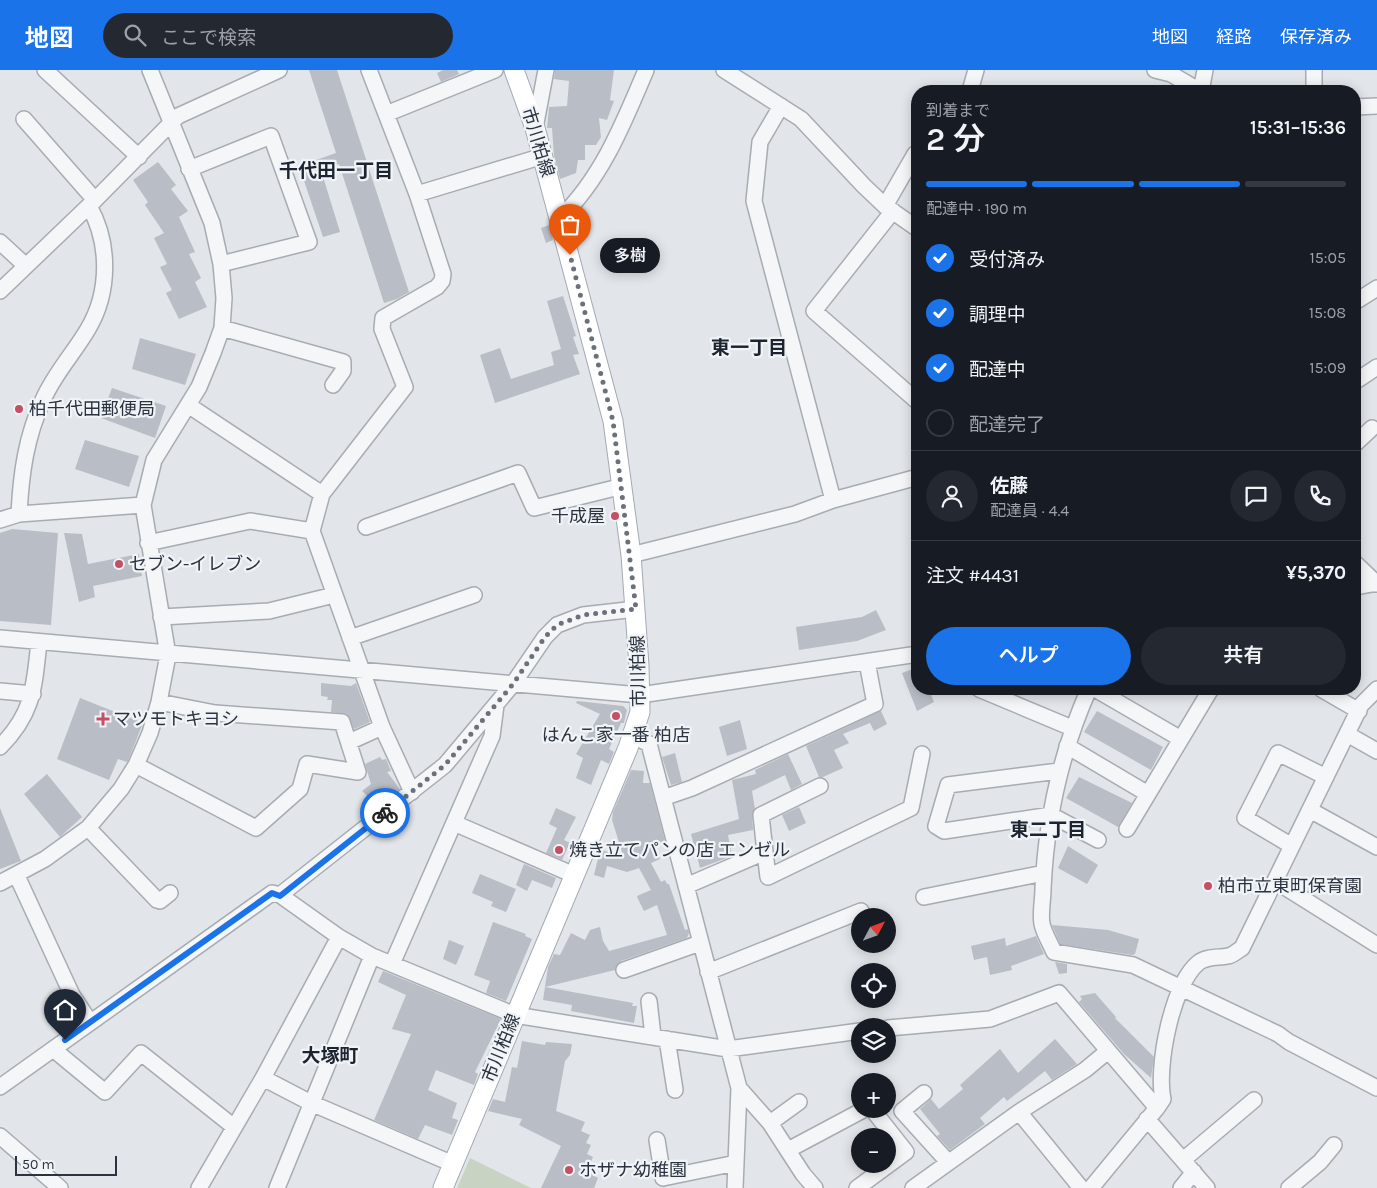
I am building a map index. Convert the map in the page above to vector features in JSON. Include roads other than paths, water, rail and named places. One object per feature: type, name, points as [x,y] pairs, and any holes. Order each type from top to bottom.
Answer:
[{"type":"main road","name":"市川柏線","points":[[443,1188],[640,712],[636,609],[631,555],[613,421],[543,156],[514,70]]},
{"type":"street","points":[[45,70],[139,157]]},
{"type":"street","points":[[0,883],[17,876],[45,859],[88,828],[121,789],[136,765],[150,733],[159,702],[168,655],[143,505],[154,460],[205,375],[222,328],[224,298],[221,264],[212,223],[150,70]]},
{"type":"street","points":[[0,291],[139,157],[178,116],[279,70]]},
{"type":"street","points":[[369,70],[417,194],[443,274],[442,281],[437,287],[383,318],[382,328],[405,387],[322,494],[312,531],[382,727],[412,792]]},
{"type":"street","points":[[386,114],[495,70]]},
{"type":"street","points":[[535,128],[546,70]]},
{"type":"street","points":[[560,218],[582,196],[592,180],[628,114],[646,70]]},
{"type":"street","points":[[724,70],[781,106],[812,129],[864,186],[911,224]]},
{"type":"street","points":[[972,85],[976,70]]},
{"type":"street","points":[[1155,70],[1171,74],[1190,85]]},
{"type":"street","points":[[1201,85],[1205,70]]},
{"type":"street","points":[[1314,70],[1314,85]]},
{"type":"street","points":[[1361,105],[1377,101]]},
{"type":"street","points":[[781,106],[760,142],[754,201],[833,500]]},
{"type":"street","points":[[19,514],[24,462],[36,416],[50,387],[88,330],[101,298],[105,274],[104,252],[92,203],[24,119]]},
{"type":"street","points":[[189,169],[271,136],[309,242],[221,264]]},
{"type":"street","points":[[417,194],[543,156]]},
{"type":"street","points":[[911,162],[889,208],[814,311],[911,396]]},
{"type":"street","points":[[0,242],[26,266]]},
{"type":"street","points":[[1361,298],[1377,288]]},
{"type":"street","points":[[222,328],[343,362],[342,370],[333,385]]},
{"type":"street","points":[[1361,378],[1377,367]]},
{"type":"street","points":[[188,405],[322,494]]},
{"type":"street","points":[[1361,438],[1372,428]]},
{"type":"street","points":[[366,527],[518,473],[534,508],[623,486]]},
{"type":"street","points":[[631,555],[795,514],[833,500],[911,479]]},
{"type":"street","points":[[0,520],[19,514],[143,505]]},
{"type":"street","points":[[148,543],[250,521],[312,531]]},
{"type":"street","points":[[1361,569],[1377,584]]},
{"type":"street","points":[[1361,586],[1377,584]]},
{"type":"street","points":[[161,617],[269,611],[334,595]]},
{"type":"street","points":[[350,638],[474,595]]},
{"type":"street","points":[[280,896],[445,765],[513,684],[545,637],[557,625],[583,615],[636,609]]},
{"type":"street","points":[[0,638],[168,655],[362,669],[640,695],[911,655]]},
{"type":"street","points":[[0,748],[23,718],[33,694],[39,642]]},
{"type":"street","points":[[663,798],[692,788],[875,704],[867,662]]},
{"type":"street","points":[[1091,1188],[1163,1098],[1160,1084],[1170,1017],[1181,989],[1198,963],[1212,957],[1230,956],[1242,948],[1347,734],[1359,711],[1377,689]]},
{"type":"street","points":[[0,691],[33,694]]},
{"type":"street","points":[[993,695],[1072,728]]},
{"type":"street","points":[[1086,695],[1072,728],[1059,772],[1051,815],[1044,873],[1042,923],[1054,952],[1133,965],[1278,1034],[1289,1042],[1377,1088]]},
{"type":"street","points":[[1104,695],[1181,739]]},
{"type":"street","points":[[1127,829],[1207,695]]},
{"type":"street","points":[[1331,695],[1359,711]]},
{"type":"street","points":[[136,765],[256,828],[300,789],[307,764],[358,772],[342,722],[215,713],[159,702]]},
{"type":"street","points":[[392,964],[492,736],[496,705]]},
{"type":"street","points":[[349,742],[382,727]]},
{"type":"street","points":[[1347,734],[1377,751]]},
{"type":"street","points":[[632,735],[649,744],[738,1088],[735,1188]]},
{"type":"street","points":[[1067,746],[1148,794]]},
{"type":"street","points":[[1292,846],[1245,818],[1278,753],[1326,777]]},
{"type":"street","points":[[820,786],[761,815],[768,877],[911,808],[922,754]]},
{"type":"street","points":[[1059,772],[948,785],[936,826],[944,831],[1051,815],[1098,840]]},
{"type":"street","points":[[1310,810],[1377,847]]},
{"type":"street","points":[[454,823],[574,875]]},
{"type":"street","points":[[88,828],[157,900],[160,901],[170,893]]},
{"type":"street","points":[[686,886],[765,852]]},
{"type":"street","points":[[924,897],[1044,873]]},
{"type":"street","points":[[17,876],[72,995],[90,1022]]},
{"type":"street","points":[[1275,881],[1377,945]]},
{"type":"street","points":[[0,1087],[272,893],[280,896],[339,937],[372,956],[515,1015],[728,1049],[851,1032]]},
{"type":"street","points":[[708,972],[851,914]]},
{"type":"street","points":[[199,1188],[263,1078],[339,937]]},
{"type":"street","points":[[624,970],[700,943]]},
{"type":"street","points":[[277,1188],[372,956]]},
{"type":"street","points":[[896,1027],[990,1018],[1060,993],[1108,1051],[1183,1160],[1207,1188]]},
{"type":"street","points":[[649,1001],[675,1090]]},
{"type":"street","points":[[53,1049],[105,1092],[141,1053],[234,1128]]},
{"type":"street","points":[[913,1188],[1019,1112],[1085,1070],[1108,1051]]},
{"type":"street","points":[[263,1078],[311,1103],[453,1164]]},
{"type":"street","points":[[738,1088],[770,1123],[815,1188]]},
{"type":"street","points":[[924,1092],[902,1111],[948,1162]]},
{"type":"street","points":[[1183,1160],[1254,1100]]},
{"type":"street","points":[[770,1123],[799,1102]]},
{"type":"street","points":[[1019,1112],[1081,1188]]},
{"type":"street","points":[[788,1150],[851,1116]]},
{"type":"street","points":[[857,1188],[906,1152],[879,1118]]},
{"type":"street","points":[[0,1136],[60,1188]]},
{"type":"street","points":[[657,1140],[663,1178],[736,1163]]},
{"type":"street","points":[[1289,1188],[1320,1162],[1334,1145]]},
{"type":"street","points":[[1180,1188],[1194,1172]]},
{"type":"place","name":"多樹","points":[[570,255]]},
{"type":"place","name":"柏千代田郵便局","points":[[19,409]]},
{"type":"place","name":"千成屋","points":[[615,516]]},
{"type":"place","name":"セブン-イレブン","points":[[119,564]]},
{"type":"place","name":"はんこ家一番 柏店","points":[[616,716]]},
{"type":"place","name":"マツモトキヨシ","points":[[103,719]]},
{"type":"place","name":"焼き立てパンの店 エンゼル","points":[[559,850]]},
{"type":"place","name":"柏市立東町保育園","points":[[1208,886]]},
{"type":"place","name":"ホザナ幼稚園","points":[[569,1170]]},
{"type":"district","name":"千代田一丁目","points":[[336,171]]},
{"type":"district","name":"東一丁目","points":[[749,348]]},
{"type":"district","name":"東二丁目","points":[[1048,830]]},
{"type":"district","name":"大塚町","points":[[330,1056]]}]
